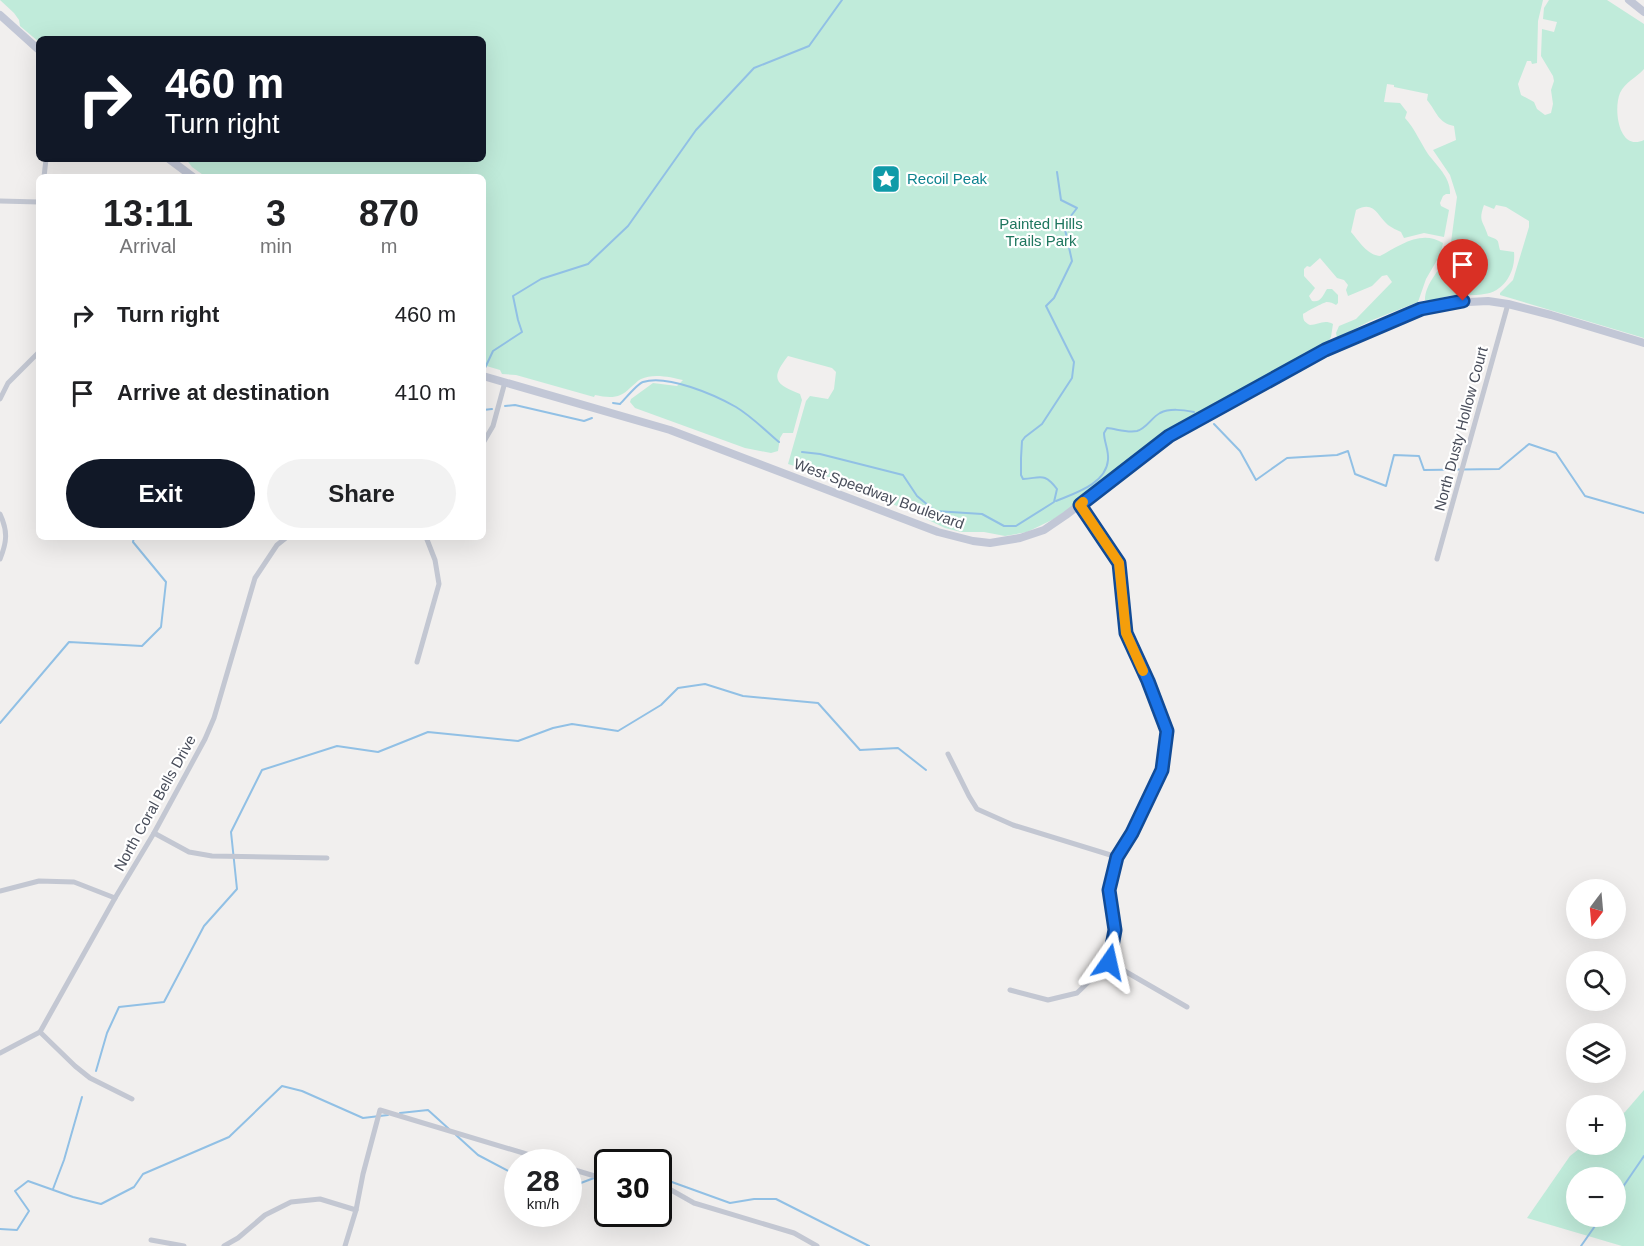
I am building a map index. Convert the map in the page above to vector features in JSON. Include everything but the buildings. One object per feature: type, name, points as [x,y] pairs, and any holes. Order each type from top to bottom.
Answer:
[{"type":"main road","points":[[1629,0],[1644,12]]},
{"type":"main road","points":[[0,15],[36,47]]},
{"type":"main road","points":[[172,162],[189,174]]},
{"type":"main road","name":"West Speedway Boulevard","points":[[486,377],[670,430],[929,529],[973,541],[990,543],[1028,536],[1044,530],[1169,436],[1325,350],[1429,307],[1463,301],[1508,304],[1644,343]]},
{"type":"street","points":[[0,201],[36,202]]},
{"type":"street","name":"North Dusty Hollow Court","points":[[1437,560],[1508,304]]},
{"type":"street","points":[[0,399],[8,383],[36,355]]},
{"type":"street","points":[[486,438],[493,426],[505,382]]},
{"type":"street","points":[[1010,990],[1048,1000],[1077,993],[1109,962],[1115,930],[1109,890],[1117,857],[1132,833],[1162,770],[1167,731],[1126,633],[1119,563],[1080,505]]},
{"type":"street","points":[[0,514],[4,524],[6,543],[0,559]]},
{"type":"street","name":"North Coral Bells Drive","points":[[40,1032],[154,833],[209,729],[255,578],[282,540]]},
{"type":"street","points":[[417,662],[439,584],[435,560],[427,540]]},
{"type":"street","points":[[948,754],[977,809],[1012,825],[1117,857]]},
{"type":"street","points":[[154,833],[189,852],[212,856],[327,858]]},
{"type":"street","points":[[0,891],[39,881],[74,882],[115,898]]},
{"type":"street","points":[[1109,962],[1187,1007]]},
{"type":"street","points":[[0,1053],[40,1032],[90,1078],[132,1099]]},
{"type":"street","points":[[345,1246],[380,1110],[510,1149]]},
{"type":"street","points":[[672,1190],[694,1203],[794,1233],[817,1246]]},
{"type":"street","points":[[224,1246],[238,1238],[265,1215],[291,1202],[320,1199],[356,1210]]},
{"type":"street","points":[[151,1240],[184,1246]]},
{"type":"green space","name":"Painted Hills Trails Park","points":[[0,0],[1543,0],[1538,21],[1537,63],[1532,64],[1531,61],[1527,61],[1518,84],[1521,95],[1534,102],[1537,109],[1545,115],[1551,113],[1553,104],[1551,90],[1554,81],[1541,56],[1542,29],[1554,32],[1557,22],[1543,19],[1544,8],[1549,0],[1607,0],[1644,24],[1644,69],[1622,89],[1617,109],[1624,135],[1636,142],[1644,140],[1644,338],[1500,295],[1513,280],[1529,221],[1506,207],[1496,205],[1494,209],[1484,205],[1481,218],[1488,236],[1497,240],[1500,250],[1514,252],[1511,273],[1503,285],[1491,292],[1477,295],[1456,295],[1425,300],[1430,282],[1450,250],[1457,197],[1450,175],[1433,150],[1456,140],[1454,126],[1444,122],[1438,116],[1427,100],[1428,94],[1387,84],[1384,102],[1400,103],[1407,112],[1405,118],[1443,173],[1450,188],[1450,194],[1443,196],[1440,203],[1449,210],[1444,237],[1424,233],[1404,238],[1401,232],[1388,225],[1375,210],[1367,207],[1356,210],[1351,232],[1367,250],[1380,256],[1418,238],[1435,239],[1443,243],[1440,255],[1426,279],[1418,302],[1370,321],[1337,338],[1336,333],[1339,326],[1356,319],[1392,282],[1387,275],[1382,276],[1372,286],[1348,296],[1346,290],[1348,285],[1344,280],[1337,278],[1320,258],[1304,269],[1304,276],[1315,288],[1309,296],[1312,301],[1318,301],[1327,289],[1332,289],[1338,295],[1338,303],[1336,305],[1325,302],[1303,316],[1305,322],[1310,325],[1324,322],[1333,324],[1331,337],[1327,343],[1214,404],[1149,443],[1054,519],[1027,532],[1005,536],[984,532],[961,532],[945,528],[912,512],[870,497],[824,475],[788,464],[806,401],[810,396],[828,399],[834,389],[836,372],[832,368],[788,356],[782,364],[777,375],[780,384],[800,394],[802,400],[793,433],[783,433],[778,451],[771,453],[745,448],[635,408],[630,402],[653,383],[677,386],[683,380],[651,376],[640,380],[618,396],[595,395],[594,397],[516,375],[502,374],[500,370],[486,366],[486,174],[202,174],[188,162],[486,162],[486,36],[36,36],[36,39],[20,26],[14,13]]},
{"type":"green space","points":[[1644,1090],[1644,1246],[1622,1246],[1527,1218],[1570,1156],[1626,1155],[1626,1111]]},
{"type":"waterway","points":[[486,366],[493,351],[522,332],[513,296],[541,279],[588,264],[628,226],[696,130],[754,68],[809,46],[842,0]]},
{"type":"waterway","points":[[802,452],[820,454],[903,475],[917,496],[935,511],[982,514],[1004,526],[1016,526],[1054,502],[1057,489],[1049,480],[1042,477],[1023,479],[1021,458],[1022,441],[1042,424],[1072,378],[1074,362],[1046,306],[1054,298],[1072,261],[1064,225],[1077,208],[1061,200],[1057,172]]},
{"type":"waterway","points":[[613,403],[620,404],[643,382],[653,380],[677,383],[704,392],[736,407],[779,442]]},
{"type":"waterway","points":[[505,406],[515,405],[584,421],[592,418]]},
{"type":"waterway","points":[[486,410],[492,409]]},
{"type":"waterway","points":[[1056,501],[1080,491],[1102,475],[1108,460],[1104,433],[1107,428],[1137,431],[1164,411],[1194,412]]},
{"type":"waterway","points":[[1214,424],[1240,451],[1256,480],[1287,458],[1337,455],[1348,451],[1355,474],[1386,486],[1394,455],[1419,456],[1424,470],[1499,469],[1529,444],[1556,453],[1585,496],[1644,513]]},
{"type":"waterway","points":[[0,723],[69,642],[142,646],[161,627],[166,582],[133,540]]},
{"type":"waterway","points":[[96,1071],[107,1033],[119,1007],[164,1002],[204,926],[237,889],[231,832],[262,770],[337,746],[378,752],[428,732],[518,741],[553,728],[572,724],[618,731],[661,705],[678,688],[705,684],[743,696],[818,703],[860,750],[898,748],[926,770]]},
{"type":"waterway","points":[[0,1229],[17,1230],[29,1211],[15,1191],[28,1181],[101,1204],[134,1187],[143,1174],[229,1137],[282,1086],[302,1091],[363,1118],[388,1115]]},
{"type":"waterway","points":[[53,1189],[82,1097]]},
{"type":"waterway","points":[[400,1113],[428,1110],[449,1129]]},
{"type":"waterway","points":[[456,1135],[478,1155],[504,1169]]},
{"type":"waterway","points":[[1626,1182],[1644,1156]]},
{"type":"waterway","points":[[582,1183],[594,1178]]},
{"type":"waterway","points":[[672,1182],[730,1203],[754,1199],[776,1199],[869,1246]]},
{"type":"waterway","points":[[1581,1246],[1594,1227]]},
{"type":"slow traffic","points":[[1083,502],[1080,505],[1119,563],[1126,633],[1143,671]]},
{"type":"place","name":"Recoil Peak","points":[[886,179]]},
{"type":"route","points":[[1109,962],[1115,930],[1109,890],[1117,857],[1132,833],[1162,770],[1167,731],[1126,633],[1119,563],[1080,505],[1169,436],[1325,350],[1421,309],[1463,301]]}]
